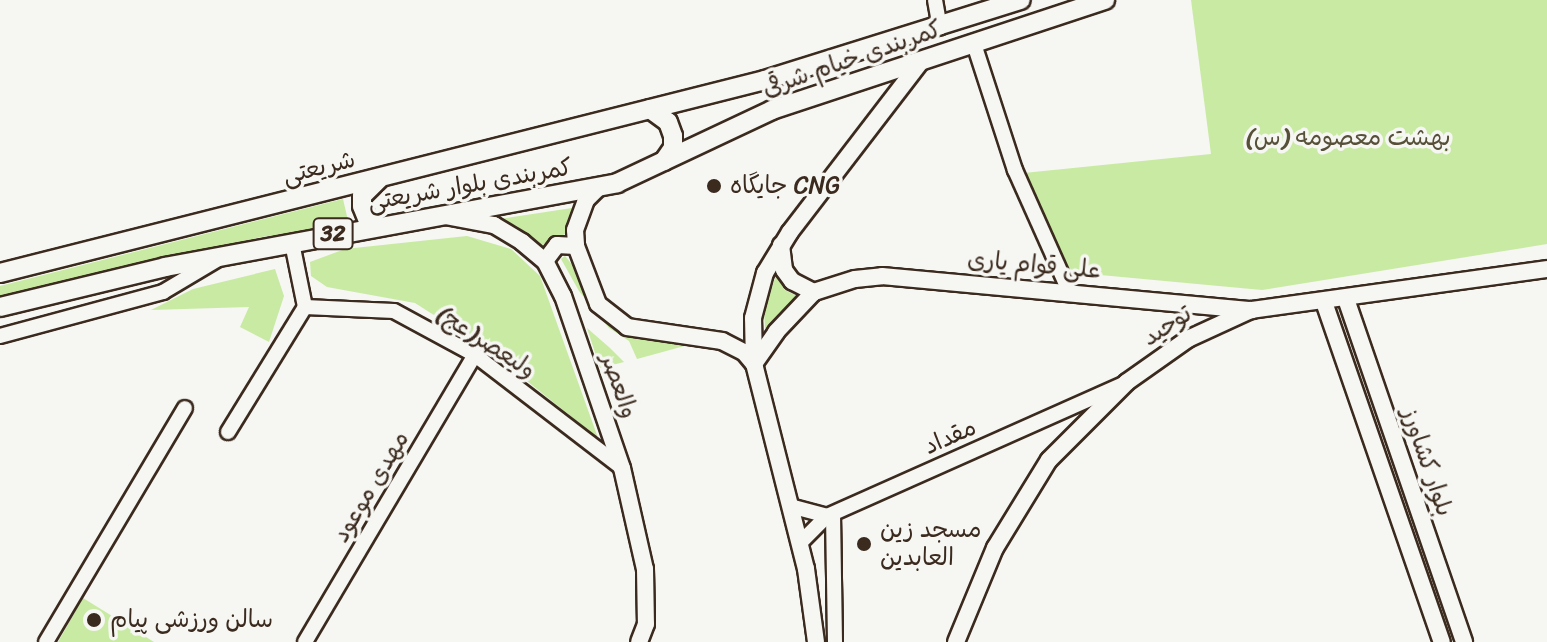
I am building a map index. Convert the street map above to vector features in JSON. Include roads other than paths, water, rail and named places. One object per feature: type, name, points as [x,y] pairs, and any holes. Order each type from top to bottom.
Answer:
[{"type":"highway","name":"کمربندی خیام شرقی","points":[[650,109],[809,68],[1021,0]]},
{"type":"highway","name":"کمربندی خیام شرقی","points":[[664,161],[772,110],[1105,0]]},
{"type":"highway","points":[[650,109],[668,122],[673,136],[673,148],[664,161]]},
{"type":"highway","name":"شریعتی","points":[[0,273],[650,109]]},
{"type":"highway","name":"کمربندی بلوار شریعتی","points":[[0,307],[376,225],[444,216],[617,183],[664,161]]},
{"type":"highway","points":[[376,225],[364,214],[362,196],[370,185],[385,176]]},
{"type":"main road","points":[[816,642],[800,543],[754,364],[753,318],[765,273],[781,245],[921,61]]},
{"type":"main road","points":[[600,186],[578,214],[576,246],[590,288],[611,318],[646,331],[703,335],[722,341],[744,352],[754,364]]},
{"type":"main road","name":"والعصر","points":[[444,216],[494,225],[522,242],[545,261],[563,296],[622,468],[645,569],[646,624],[639,642]]},
{"type":"main road","points":[[545,261],[557,245],[576,246]]},
{"type":"main road","points":[[754,364],[776,332],[814,292],[802,288],[784,270],[781,245]]},
{"type":"main road","name":"توحید","points":[[956,642],[995,548],[1049,460],[1127,382],[1188,339],[1251,310],[1547,269]]},
{"type":"main road","name":"علی قوام یاری","points":[[814,292],[855,279],[882,276],[1251,310]]},
{"type":"main road","name":"بلوار کشاورز","points":[[1346,299],[1464,642]]},
{"type":"main road","name":"بلوار کشاورز","points":[[1324,302],[1442,642]]},
{"type":"main road","points":[[1334,330],[1339,324],[1354,324]]},
{"type":"main road","points":[[1399,516],[1419,510]]},
{"type":"street","points":[[935,0],[940,28]]},
{"type":"street","points":[[974,44],[1015,170],[1069,291]]},
{"type":"street","points":[[228,432],[305,307],[292,243]]},
{"type":"street","points":[[0,348],[4,335],[163,292],[223,257]]},
{"type":"street","name":"ولیعصر(عج)","points":[[305,307],[394,311],[475,355],[622,468]]},
{"type":"street","name":"مهدی موعود","points":[[305,642],[475,355]]},
{"type":"street","name":"مقداد","points":[[830,515],[1127,382]]},
{"type":"street","points":[[46,642],[185,408]]},
{"type":"street","points":[[790,506],[830,515]]},
{"type":"street","points":[[800,543],[830,515]]},
{"type":"street","points":[[830,515],[835,642]]},
{"type":"place","name":"جایگاه CNG","points":[[714,186]]},
{"type":"place","name":"مسجد زین العابدین","points":[[864,544]]},
{"type":"place","name":"سالن ورزشی پیام","points":[[94,620]]},
{"type":"park label","name":"(بهشت معصومه (س","points":[[1348,138]]}]
